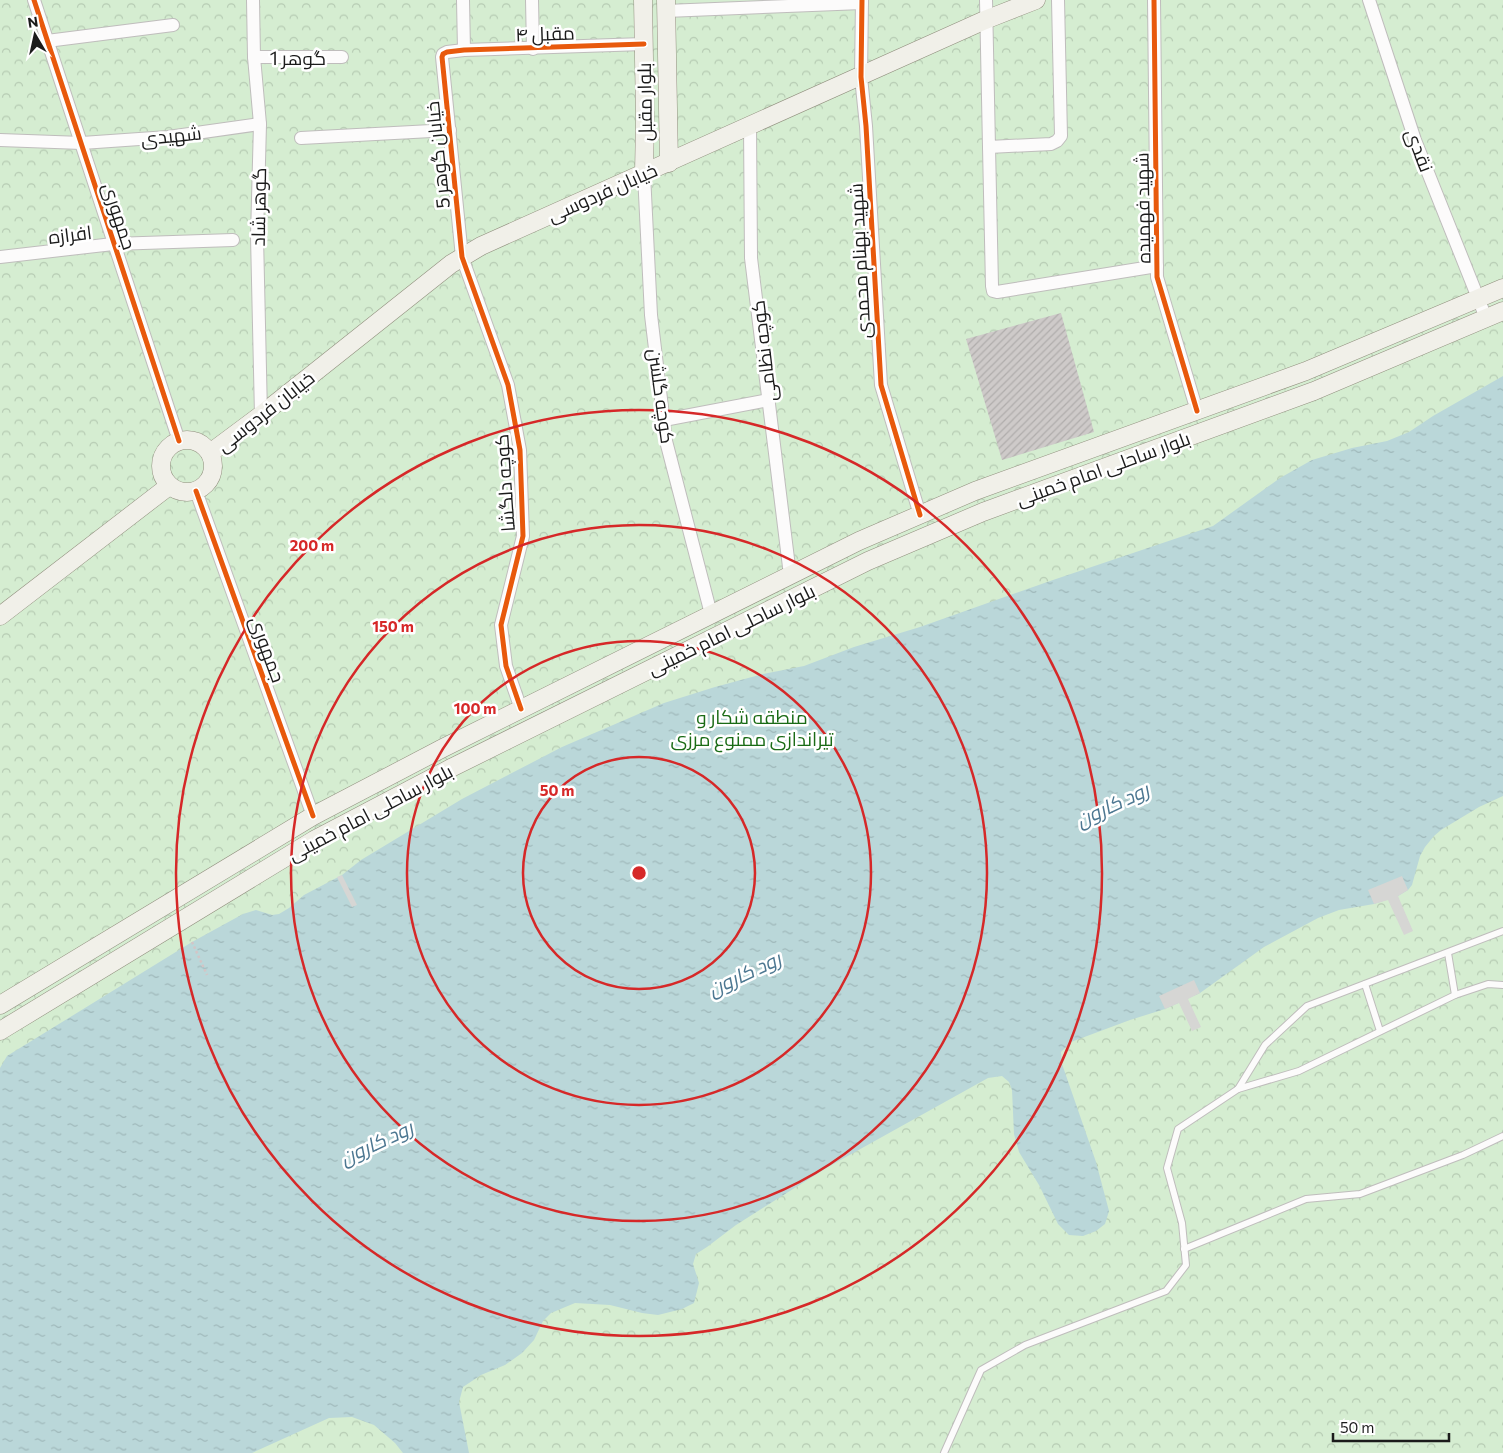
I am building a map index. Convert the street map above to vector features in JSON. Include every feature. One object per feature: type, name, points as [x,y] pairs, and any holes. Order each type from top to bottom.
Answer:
[{"type":"main road","name":"بلوار مقبل","points":[[643,0],[644,174]]},
{"type":"main road","name":"خیابان فردوسی","points":[[210,453],[261,415],[451,264],[481,246],[985,20],[1036,0]]},
{"type":"main road","name":"بلوار مقبل","points":[[666,5],[668,163]]},
{"type":"main road","name":"بلوار ساحلی امام خمینی","points":[[0,1005],[312,816],[443,748],[858,541],[975,491],[1306,371],[1503,288]]},
{"type":"main road","name":"بلوار ساحلی امام خمینی","points":[[0,1031],[320,837],[453,767],[868,561],[984,512],[1314,391],[1503,311]]},
{"type":"main road","points":[[179,441],[197,441],[210,453],[213,471],[210,479],[196,491],[182,492],[169,486],[160,473],[160,464],[166,450],[172,444],[179,441]]},
{"type":"main road","points":[[0,616],[169,486]]},
{"type":"main road","points":[[312,816],[320,837]]},
{"type":"street","name":"جمهوری","points":[[34,0],[179,441]]},
{"type":"street","name":"گوهر شاد","points":[[253,0],[254,57],[260,124],[257,236],[261,415]]},
{"type":"street","points":[[463,0],[464,50]]},
{"type":"street","points":[[532,0],[533,49]]},
{"type":"street","points":[[986,0],[988,146],[993,291],[1157,266]]},
{"type":"street","points":[[988,146],[1051,144],[1062,136],[1058,0]]},
{"type":"street","name":"شهید فهمیده","points":[[1154,0],[1157,277],[1197,410]]},
{"type":"street","name":"نقدی","points":[[1369,0],[1415,140],[1486,318]]},
{"type":"street","points":[[666,5],[862,2]]},
{"type":"street","name":"شهید بهنام محمدی","points":[[862,2],[860,77],[866,126],[881,385],[920,515]]},
{"type":"street","points":[[47,41],[173,25]]},
{"type":"street","name":"مقبل ۴","points":[[447,52],[644,44]]},
{"type":"street","name":"خیابان گوهر 5","points":[[447,52],[443,54],[442,58],[462,257]]},
{"type":"street","name":"گوهر 1","points":[[254,57],[342,57]]},
{"type":"street","name":"شهیدی","points":[[0,140],[82,143],[168,137],[260,124]]},
{"type":"street","name":"کوچه نظامی","points":[[750,126],[751,258],[790,575]]},
{"type":"street","points":[[300,138],[450,130]]},
{"type":"street","name":"کوچه گلشن","points":[[644,174],[652,315],[666,441],[711,614]]},
{"type":"street","name":"افرازه","points":[[0,257],[113,244],[233,240]]},
{"type":"street","name":"کوچه دلگشا","points":[[462,257],[508,385],[520,450],[523,536],[501,624],[506,666],[521,709]]},
{"type":"street","points":[[664,420],[768,400]]},
{"type":"street","name":"جمهوری","points":[[196,491],[312,816]]},
{"type":"lane","points":[[1238,1089],[1265,1045],[1307,1006],[1503,931]]},
{"type":"lane","points":[[1448,953],[1455,995]]},
{"type":"lane","points":[[1366,984],[1380,1032]]},
{"type":"lane","points":[[944,1453],[982,1370],[1025,1345],[1166,1291],[1186,1265],[1182,1223],[1167,1168],[1178,1129],[1238,1089],[1299,1070],[1455,995],[1488,984],[1503,985]]},
{"type":"lane","points":[[1184,1249],[1306,1199],[1360,1194],[1463,1155],[1503,1136]]},
{"type":"path","points":[[192,942],[207,975]]},
{"type":"green space","name":"منطقه شکار و تیراندازی ممنوع مرزی","points":[[0,0],[1503,0],[1503,1453],[0,1453]]},
{"type":"water","name":"رود کارون","points":[[1503,376],[1503,796],[1479,807],[1434,836],[1420,856],[1412,885],[1398,896],[1374,904],[1339,910],[1318,918],[1264,947],[1200,993],[1165,1009],[1071,1042],[1061,1052],[1062,1064],[1096,1162],[1109,1211],[1105,1224],[1096,1231],[1083,1236],[1069,1235],[1058,1224],[1039,1185],[1019,1152],[1014,1134],[1012,1090],[1009,1082],[1002,1076],[988,1078],[828,1167],[736,1225],[696,1254],[693,1264],[699,1283],[694,1303],[682,1309],[658,1315],[610,1305],[575,1303],[551,1313],[543,1321],[534,1340],[522,1353],[505,1365],[481,1375],[463,1387],[459,1402],[469,1453],[403,1453],[395,1443],[374,1425],[352,1417],[329,1418],[252,1453],[0,1453],[0,1068],[7,1056],[192,942],[243,914],[256,910],[272,915],[279,914],[304,895],[342,875],[361,860],[462,799],[562,747],[664,703],[763,674],[804,666],[854,647],[920,627],[1213,526],[1280,478],[1312,460],[1352,448],[1387,441],[1409,432]]},
{"type":"pier","points":[[342,875],[357,905],[352,907],[337,877]]},
{"type":"pier","points":[[1402,876],[1408,890],[1398,896],[1413,931],[1404,935],[1388,900],[1374,904],[1368,890]]},
{"type":"pier","points":[[1194,980],[1200,993],[1188,999],[1201,1027],[1192,1031],[1179,1003],[1165,1009],[1159,996]]},
{"type":"building","points":[[1061,313],[1094,432],[1002,460],[966,339]]},
{"type":"cycle path","points":[[34,0],[179,441]]},
{"type":"cycle path","points":[[862,0],[861,77],[866,126],[881,385],[920,515]]},
{"type":"cycle path","points":[[1154,0],[1157,277],[1197,411]]},
{"type":"cycle path","points":[[521,709],[506,666],[501,625],[523,536],[520,450],[508,385],[462,257],[442,57],[447,52],[464,50],[644,44]]},
{"type":"cycle path","points":[[196,491],[313,816]]}]
